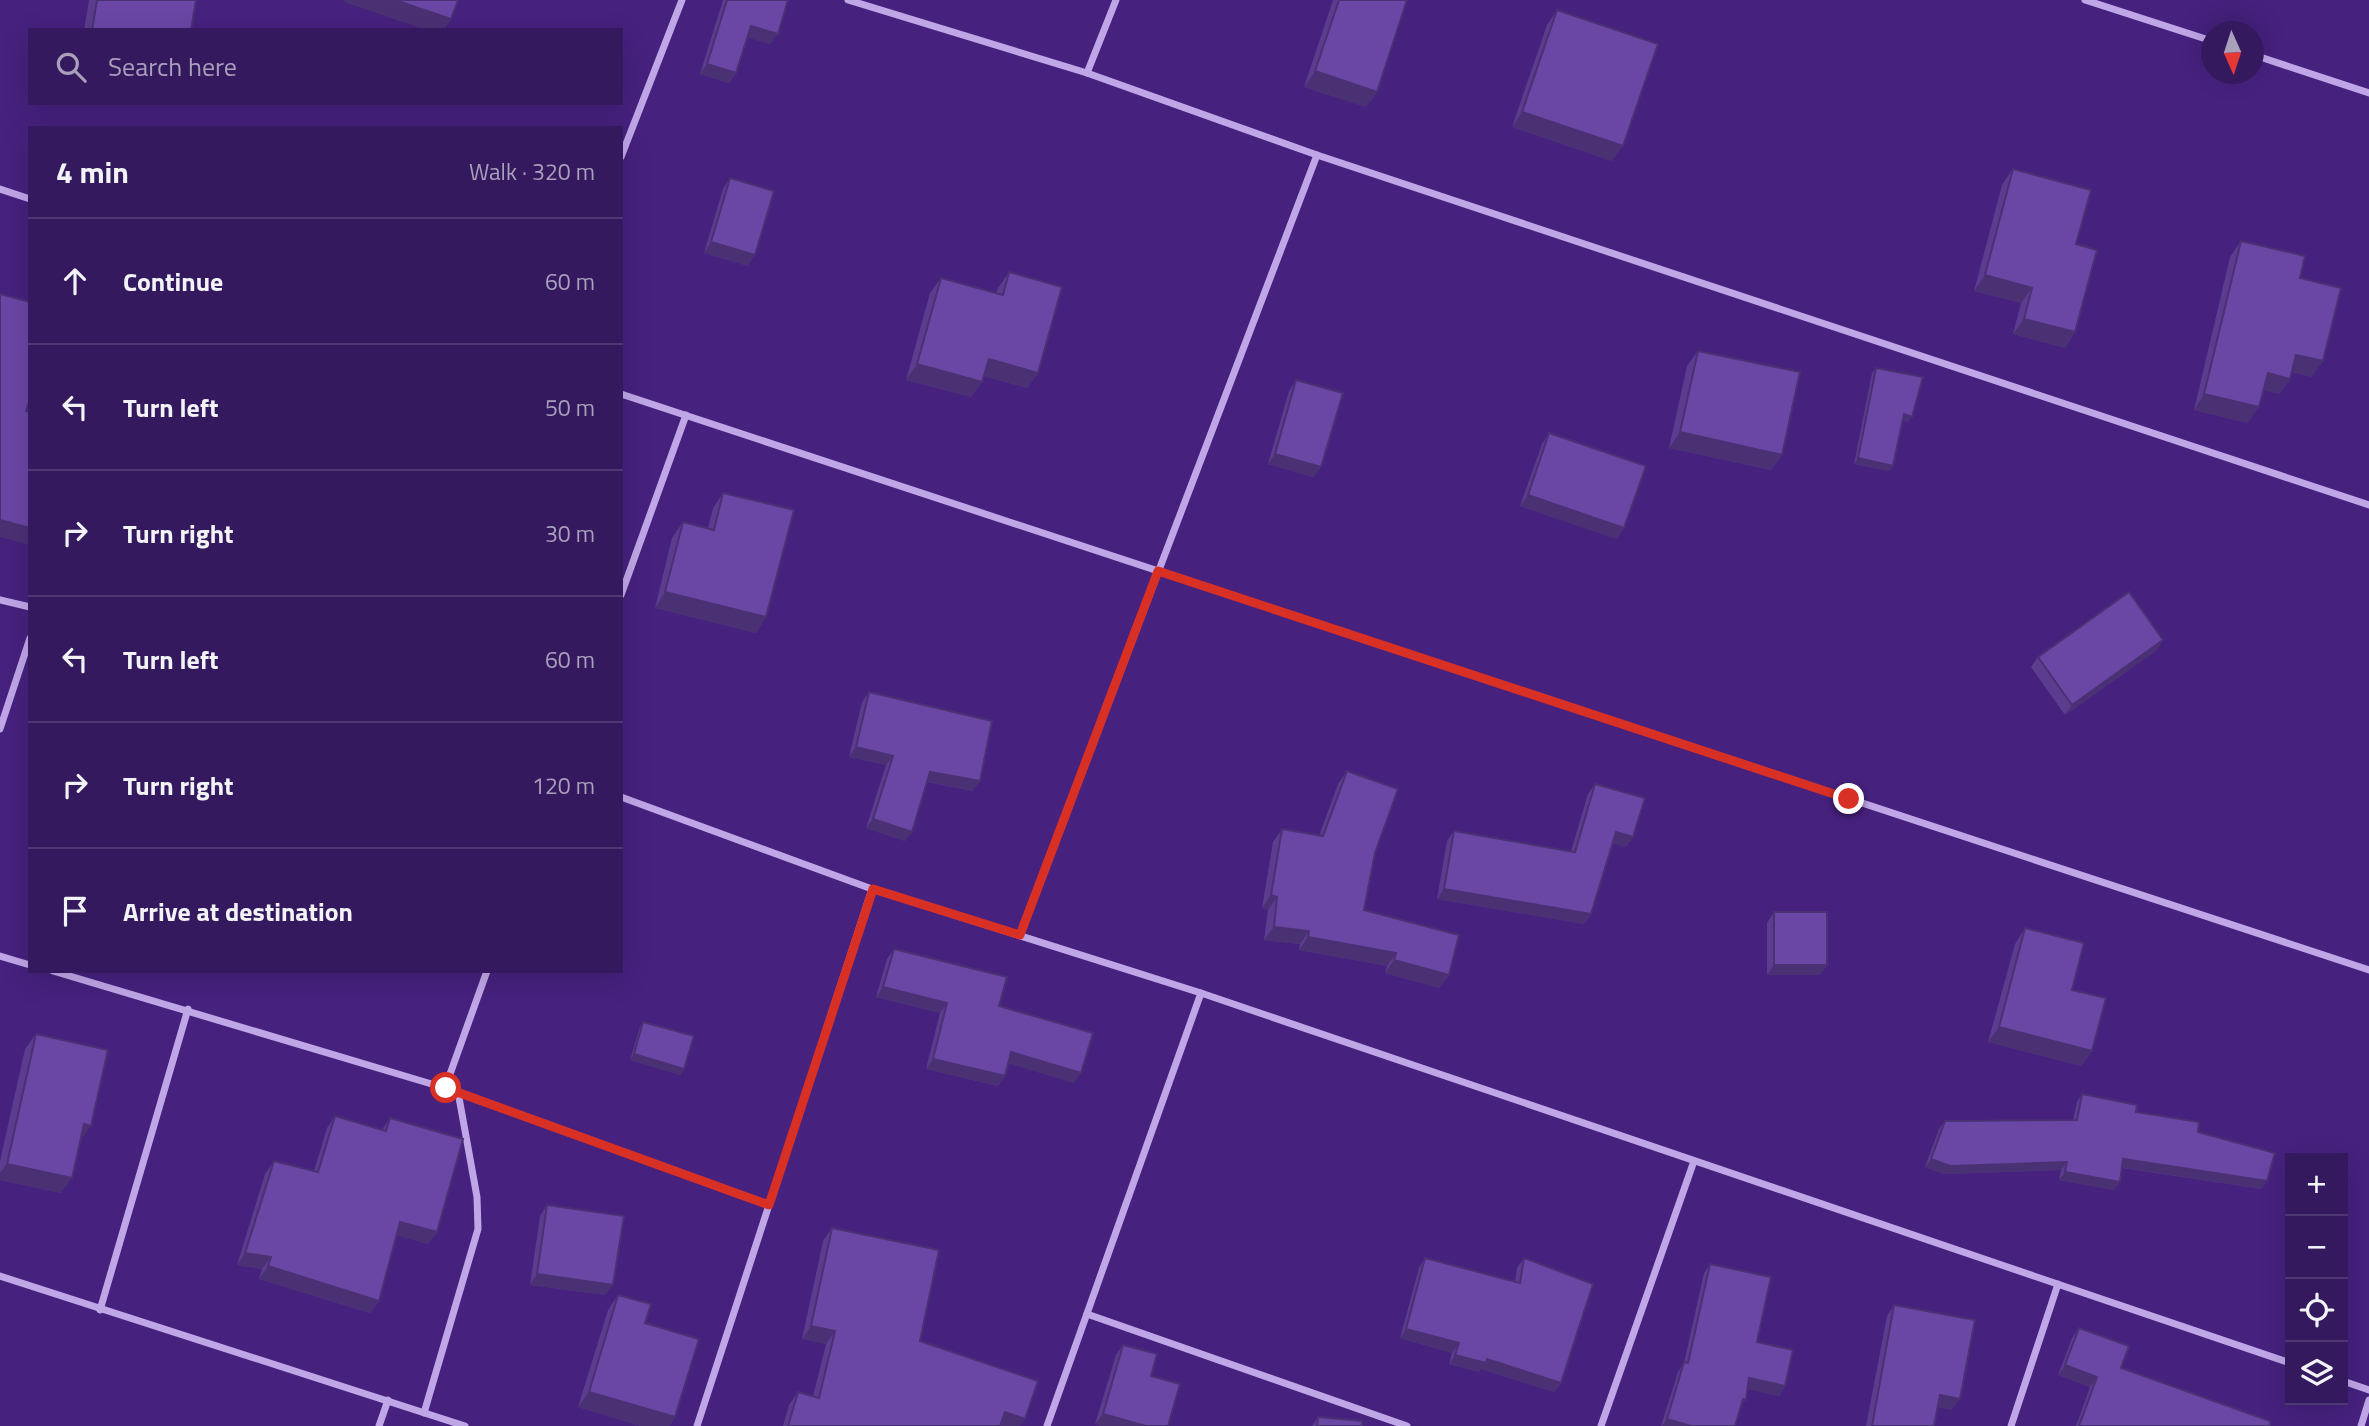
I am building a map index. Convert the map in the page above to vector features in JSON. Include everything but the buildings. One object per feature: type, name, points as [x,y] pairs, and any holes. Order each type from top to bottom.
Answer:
[{"type":"street","points":[[623,152],[682,0]]},
{"type":"street","points":[[848,0],[1087,74],[1317,155],[2369,505]]},
{"type":"street","points":[[1087,74],[1116,0]]},
{"type":"street","points":[[2085,0],[2201,38]]},
{"type":"street","points":[[2264,59],[2369,93]]},
{"type":"street","points":[[1020,935],[1317,155]]},
{"type":"street","points":[[0,189],[28,198]]},
{"type":"street","points":[[623,395],[2369,970]]},
{"type":"street","points":[[623,589],[686,415]]},
{"type":"street","points":[[0,593],[3,601],[28,607]]},
{"type":"street","points":[[0,729],[28,644]]},
{"type":"street","points":[[623,798],[873,889],[1202,993],[2285,1361]]},
{"type":"street","points":[[696,1426],[873,889]]},
{"type":"street","points":[[0,956],[28,964]]},
{"type":"street","points":[[60,973],[446,1088],[769,1205]]},
{"type":"street","points":[[446,1088],[486,973]]},
{"type":"street","points":[[1046,1426],[1202,993]]},
{"type":"street","points":[[100,1310],[187,1009]]},
{"type":"street","points":[[424,1413],[478,1229],[477,1198],[458,1092]]},
{"type":"street","points":[[1601,1426],[1694,1161]]},
{"type":"street","points":[[0,1276],[465,1426]]},
{"type":"street","points":[[2011,1426],[2058,1284]]},
{"type":"street","points":[[1087,1314],[1407,1426]]},
{"type":"street","points":[[2348,1383],[2369,1390]]},
{"type":"street","points":[[379,1426],[388,1400]]},
{"type":"street","points":[[2361,1426],[2369,1400]]},
{"type":"route","points":[[446,1088],[769,1205],[873,889],[1020,935],[1158,571],[1849,799]]}]
